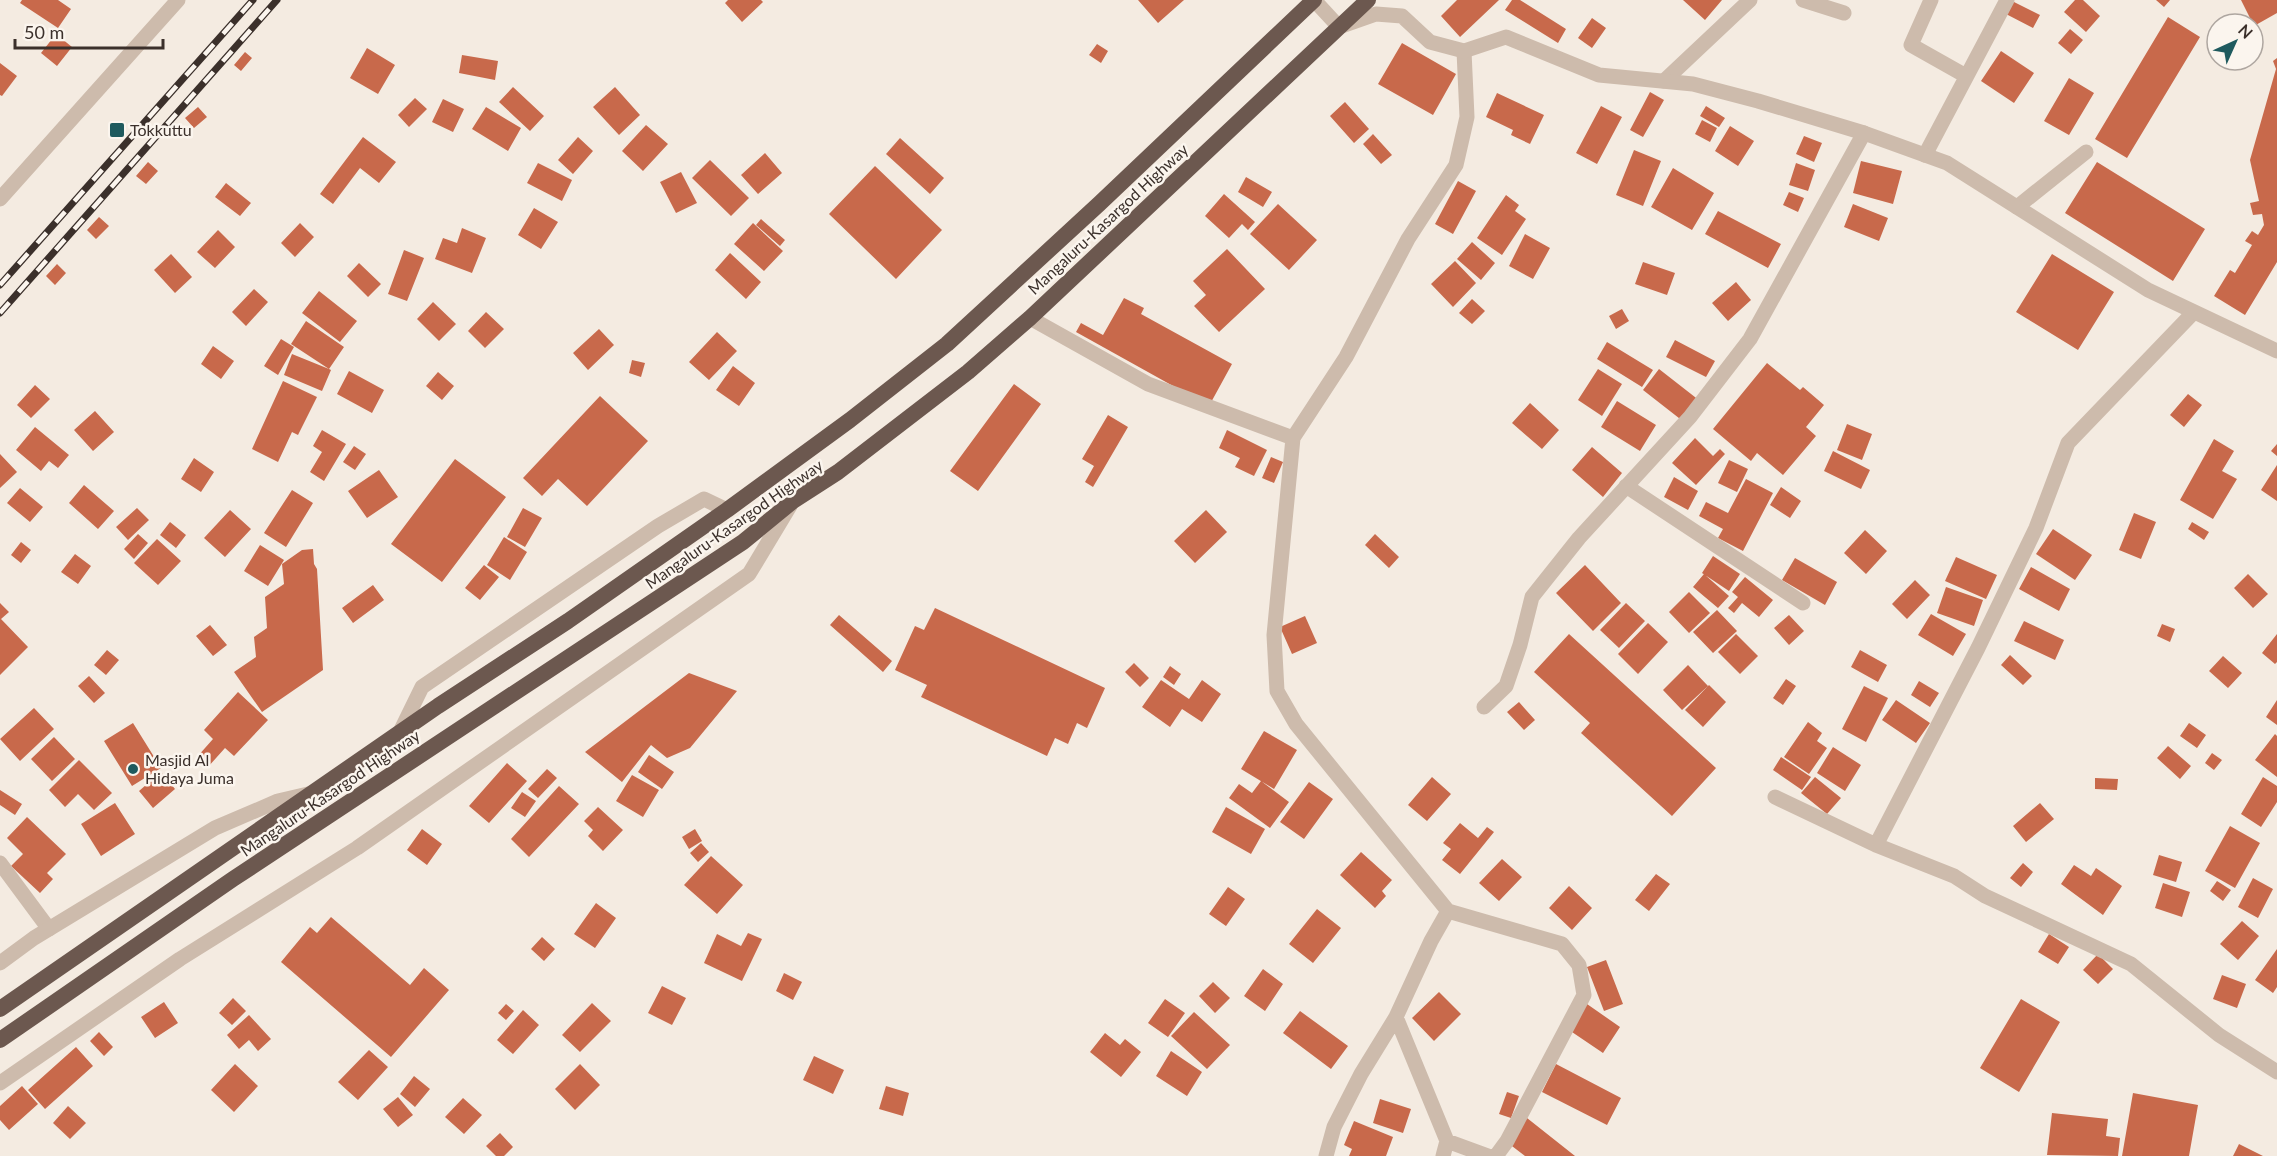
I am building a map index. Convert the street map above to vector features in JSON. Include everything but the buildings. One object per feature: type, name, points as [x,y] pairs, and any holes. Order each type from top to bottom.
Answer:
[{"type":"highway","name":"Mangaluru-Kasargod Highway","points":[[0,1009],[727,510],[850,420],[947,344],[1099,204],[1314,0]]},
{"type":"highway","name":"Mangaluru-Kasargod Highway","points":[[0,1040],[233,879],[734,549],[793,501],[866,451],[968,372],[1030,318],[1368,0]]},
{"type":"street","points":[[0,199],[178,0]]},
{"type":"street","points":[[1314,0],[1339,27],[1376,14],[1402,16],[1430,42],[1464,51],[1506,37],[1599,75],[1693,84],[1864,133],[1947,163],[2148,290],[2193,314],[2277,351]]},
{"type":"street","points":[[1664,81],[1750,0]]},
{"type":"street","points":[[1803,0],[1844,14]]},
{"type":"street","points":[[1931,0],[1911,45],[1966,76]]},
{"type":"street","points":[[1925,155],[2007,0]]},
{"type":"street","points":[[1464,51],[1467,117],[1456,165],[1408,239],[1346,357],[1293,438],[1274,635],[1277,691],[1296,724],[1448,911],[1562,944],[1579,965],[1584,995],[1507,1141],[1496,1156]]},
{"type":"street","points":[[1484,707],[1506,686],[1520,645],[1532,597],[1578,538],[1690,417],[1750,339],[1864,133]]},
{"type":"street","points":[[2017,207],[2086,152]]},
{"type":"street","points":[[1876,845],[1978,648],[2036,528],[2068,443],[2193,314]]},
{"type":"street","points":[[1030,318],[1148,384],[1293,438]]},
{"type":"street","points":[[1626,486],[1803,603]]},
{"type":"street","points":[[399,734],[422,687],[658,526],[704,499],[727,510]]},
{"type":"street","points":[[0,1083],[180,960],[357,848],[748,574],[793,501]]},
{"type":"street","points":[[0,963],[49,929],[215,828],[278,801],[316,792]]},
{"type":"street","points":[[1775,797],[1876,845],[1954,876],[1985,896],[2131,964],[2219,1035],[2277,1072]]},
{"type":"street","points":[[0,863],[49,929]]},
{"type":"street","points":[[1326,1156],[1334,1127],[1361,1074],[1396,1017],[1431,940],[1448,911]]},
{"type":"street","points":[[1396,1017],[1445,1149],[1488,1156]]},
{"type":"railway","points":[[0,285],[253,0]]},
{"type":"railway","points":[[0,313],[277,0]]},
{"type":"place","name":"Tokkuttu","points":[[117,130]]},
{"type":"place","name":"Masjid Al Hidaya Juma","points":[[133,769]]}]
